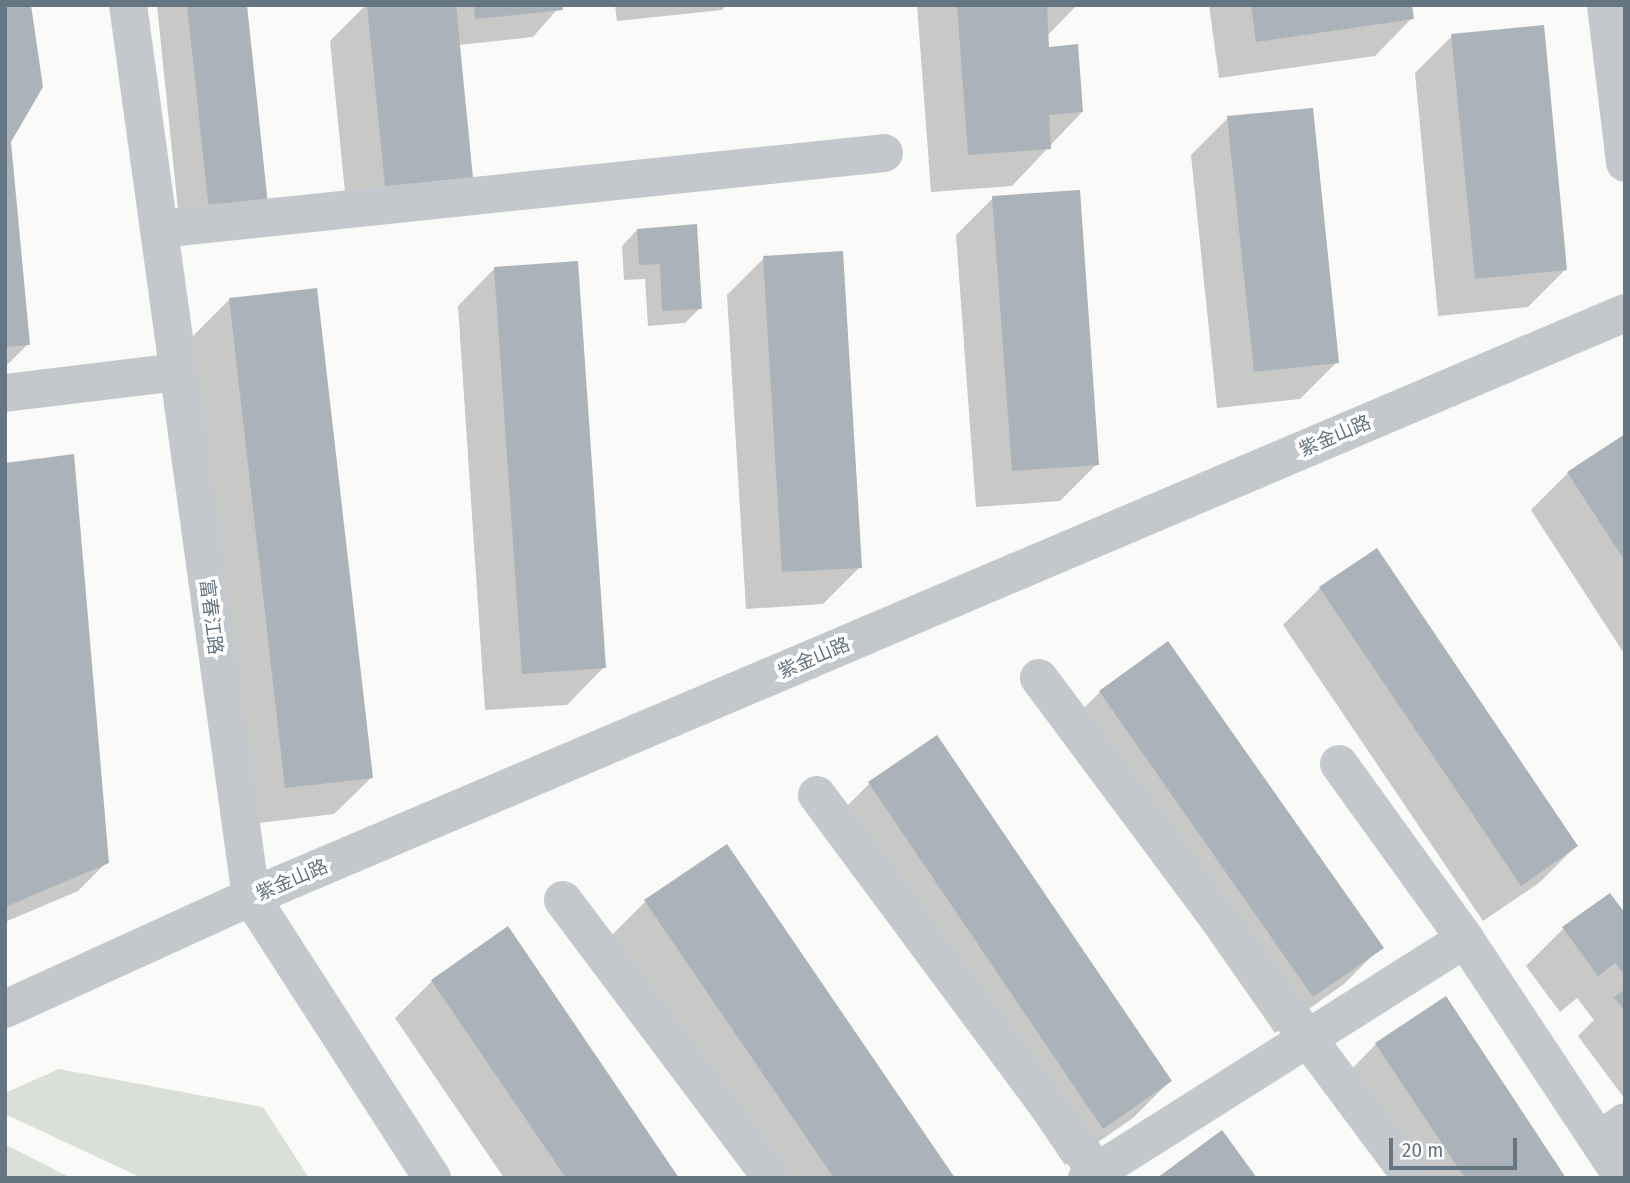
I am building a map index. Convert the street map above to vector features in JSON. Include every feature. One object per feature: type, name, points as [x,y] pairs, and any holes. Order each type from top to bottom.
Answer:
[{"type":"street","name":"富春江路","points":[[128,5],[251,898],[432,1178]]},
{"type":"street","points":[[1606,5],[1625,163]]},
{"type":"street","points":[[159,229],[884,153]]},
{"type":"street","name":"紫金山路","points":[[5,1009],[251,898],[1625,313]]},
{"type":"street","points":[[5,393],[179,372]]},
{"type":"street","points":[[1039,678],[1310,1037],[1412,1178]]},
{"type":"street","points":[[1339,764],[1465,939],[1612,1131],[1623,1178]]},
{"type":"street","points":[[817,795],[1095,1176],[1465,939]]},
{"type":"street","points":[[563,900],[772,1178]]},
{"type":"shaded area","points":[[59,1069],[263,1107],[309,1178],[142,1178],[5,1114],[5,1093]]},
{"type":"shaded area","points":[[6,1145],[71,1178],[5,1178]]},
{"type":"building","points":[[5,5],[31,5],[43,87],[11,142],[30,345],[5,347]]},
{"type":"building","points":[[187,5],[247,5],[268,205],[209,211]]},
{"type":"building","points":[[367,5],[456,5],[473,178],[385,186]]},
{"type":"building","points":[[474,5],[562,5],[563,10],[475,19]]},
{"type":"building","points":[[957,5],[1047,5],[1049,47],[1078,44],[1083,112],[1049,115],[1051,149],[968,155]]},
{"type":"building","points":[[1251,5],[1412,5],[1414,19],[1256,42]]},
{"type":"building","points":[[1544,25],[1567,270],[1475,279],[1451,34]]},
{"type":"building","points":[[1313,108],[1339,363],[1254,372],[1227,116]]},
{"type":"building","points":[[1080,190],[1099,465],[1012,471],[992,196]]},
{"type":"building","points":[[697,224],[702,309],[662,311],[660,264],[639,265],[637,229]]},
{"type":"building","points":[[843,251],[862,568],[782,572],[763,256]]},
{"type":"building","points":[[578,261],[606,668],[522,674],[494,267]]},
{"type":"building","points":[[317,288],[373,778],[285,788],[229,298]]},
{"type":"building","points":[[1625,434],[1625,561],[1567,472]]},
{"type":"building","points":[[74,454],[109,863],[5,907],[5,463]]},
{"type":"building","points":[[1377,548],[1578,846],[1521,886],[1319,587]]},
{"type":"building","points":[[1168,641],[1384,948],[1313,997],[1099,691]]},
{"type":"building","points":[[937,735],[1172,1081],[1103,1129],[868,782]]},
{"type":"building","points":[[727,844],[955,1178],[834,1178],[644,900]]},
{"type":"building","points":[[1610,893],[1625,913],[1625,975],[1615,963],[1598,976],[1562,927]]},
{"type":"building","points":[[508,926],[679,1178],[566,1178],[431,980]]},
{"type":"building","points":[[1625,990],[1625,1011],[1614,997]]},
{"type":"building","points":[[1446,996],[1566,1178],[1465,1178],[1375,1043]]},
{"type":"building","points":[[1222,1130],[1257,1178],[1157,1178]]}]
